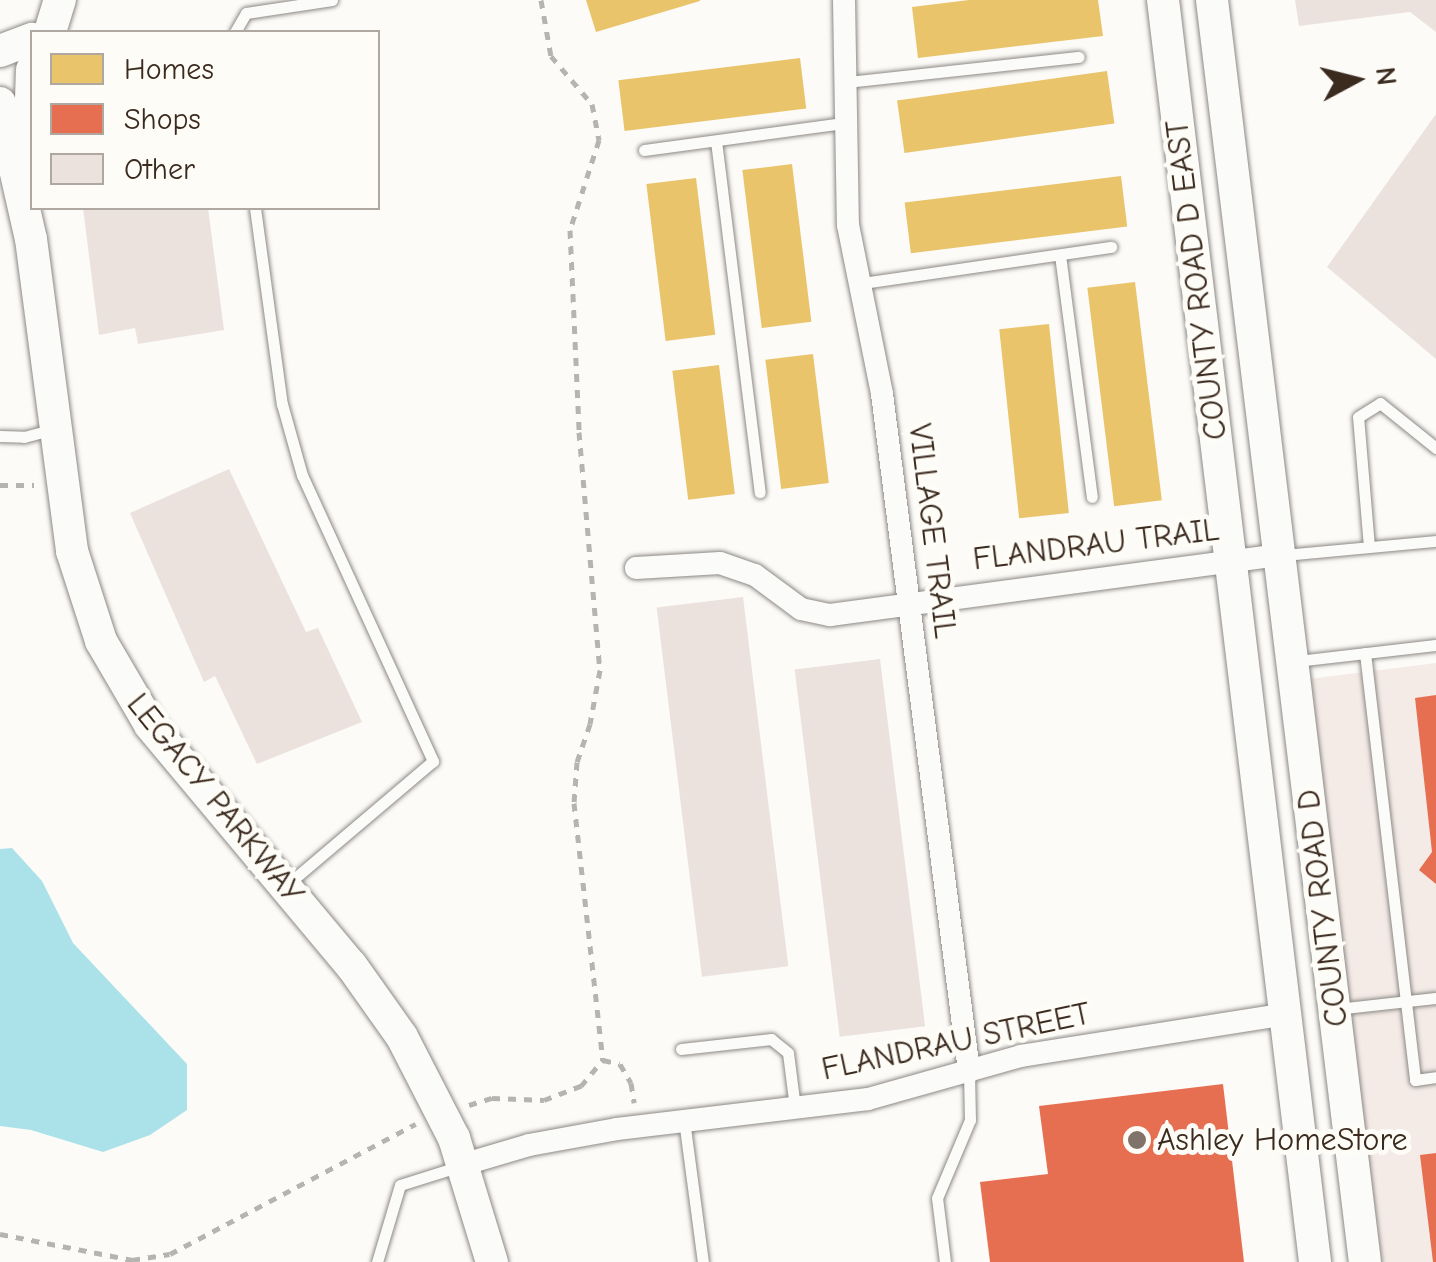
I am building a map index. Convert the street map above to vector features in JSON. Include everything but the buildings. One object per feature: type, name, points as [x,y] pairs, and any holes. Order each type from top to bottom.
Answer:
[{"type":"street","name":"VILLAGE TRAIL","points":[[844,0],[846,196],[856,284],[882,394],[969,1071]]},
{"type":"street","name":"COUNTY ROAD D EAST","points":[[1163,0],[1230,561]]},
{"type":"street","name":"COUNTY ROAD D EAST","points":[[1212,0],[1280,555]]},
{"type":"street","points":[[0,51],[30,34]]},
{"type":"street","name":"LEGACY PARKWAY","points":[[0,102],[31,238]]},
{"type":"street","name":"LEGACY PARKWAY","points":[[30,102],[30,203]]},
{"type":"street","name":"LEGACY PARKWAY","points":[[30,210],[74,563],[111,663],[150,725],[386,1012],[443,1112],[464,1164],[492,1262]]},
{"type":"street","name":"FLANDRAU TRAIL","points":[[636,568],[720,563],[755,575],[801,609],[822,615],[1280,555]]},
{"type":"street","name":"COUNTY ROAD D","points":[[1280,555],[1365,1262]]},
{"type":"street","name":"COUNTY ROAD D","points":[[1230,561],[1315,1262]]},
{"type":"street","name":"FLANDRAU STREET","points":[[464,1164],[529,1145],[638,1126],[868,1099],[1021,1056],[1285,1014]]},
{"type":"lane","points":[[236,30],[246,13],[332,0]]},
{"type":"lane","points":[[847,82],[1079,57]]},
{"type":"lane","points":[[644,150],[845,123]]},
{"type":"lane","points":[[716,141],[760,492]]},
{"type":"lane","points":[[256,210],[282,404],[302,475],[432,761],[285,887]]},
{"type":"lane","points":[[856,284],[1111,248]]},
{"type":"lane","points":[[1060,254],[1092,497]]},
{"type":"lane","points":[[1369,547],[1358,417],[1380,402],[1436,448]]},
{"type":"lane","points":[[0,436],[24,437],[55,429]]},
{"type":"lane","points":[[1280,555],[1436,541]]},
{"type":"lane","points":[[1293,661],[1436,645]]},
{"type":"lane","points":[[1365,653],[1415,1080],[1436,1077]]},
{"type":"lane","points":[[1335,1010],[1436,998]]},
{"type":"lane","points":[[681,1049],[771,1039],[788,1054],[794,1108]]},
{"type":"lane","points":[[945,1262],[937,1198],[970,1120],[969,1071]]},
{"type":"lane","points":[[684,1120],[703,1262]]},
{"type":"lane","points":[[377,1262],[400,1185],[464,1164]]},
{"type":"path","points":[[0,1234],[132,1260],[170,1254],[443,1112],[492,1098],[544,1100],[581,1086],[603,1060],[574,804],[577,762],[590,724],[600,670],[579,432],[570,230],[599,140],[592,104],[551,56],[541,0]]},
{"type":"path","points":[[603,1060],[620,1064],[631,1082],[638,1126]]},
{"type":"shaded area","points":[[1436,663],[1436,1262],[1363,1262],[1293,681]]},
{"type":"water","points":[[12,848],[42,881],[73,943],[187,1064],[187,1110],[150,1135],[103,1152],[31,1130],[0,1126],[0,849]]},
{"type":"place","name":"Ashley HomeStore","points":[[1137,1140]]}]
